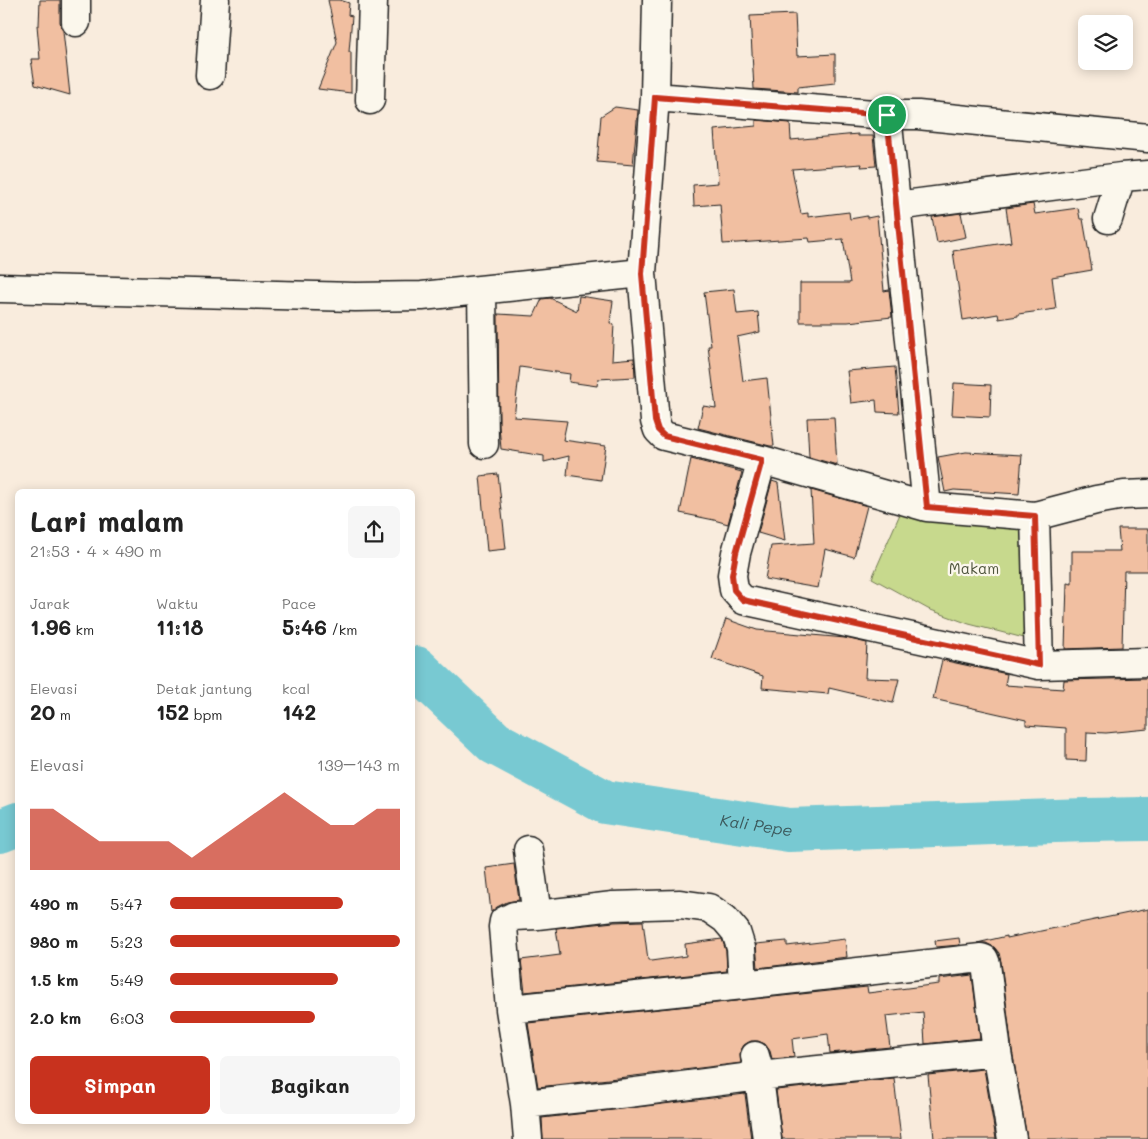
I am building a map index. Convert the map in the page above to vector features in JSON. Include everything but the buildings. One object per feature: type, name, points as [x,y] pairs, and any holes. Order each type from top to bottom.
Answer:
[{"type":"street","points":[[210,75],[215,0]]},
{"type":"street","points":[[370,100],[373,0]]},
{"type":"street","points":[[657,0],[655,97],[642,274],[655,421],[658,430],[664,436],[762,460],[927,507],[1035,516],[1096,500],[1148,494]]},
{"type":"street","points":[[655,97],[918,116],[1148,138]]},
{"type":"street","points":[[887,115],[927,507]]},
{"type":"street","points":[[896,206],[1148,175]]},
{"type":"street","points":[[1108,219],[1121,177]]},
{"type":"street","points":[[0,288],[355,298],[422,296],[642,274]]},
{"type":"street","points":[[482,290],[484,444]]},
{"type":"street","points":[[762,460],[736,553],[732,575],[734,590],[743,600],[1039,665],[1148,662]]},
{"type":"street","points":[[1035,516],[1039,665]]},
{"type":"street","points":[[528,850],[537,915]]},
{"type":"street","points":[[528,1139],[525,1104],[510,1009],[504,921],[514,916],[613,906],[680,904],[709,908],[724,918],[736,932],[741,948],[743,985]]},
{"type":"street","points":[[510,1009],[981,958],[984,959],[986,964],[997,1052],[1012,1139]]},
{"type":"street","points":[[525,1104],[628,1093],[757,1066],[997,1052]]},
{"type":"street","points":[[757,1066],[767,1139]]},
{"type":"green space","name":"Makam","points":[[903,507],[1021,526],[1029,536],[1024,638],[969,624],[928,609],[872,578]]},
{"type":"waterway","name":"Kali Pepe","points":[[415,668],[495,743],[605,802],[789,830],[1148,819]]},
{"type":"waterway","name":"Kali Pepe","points":[[0,831],[15,825]]},
{"type":"route","points":[[655,97],[887,115],[927,507],[1035,516],[1039,665],[743,600],[734,590],[732,575],[736,553],[762,460],[664,436],[658,430],[655,421],[642,274],[655,97]]}]
